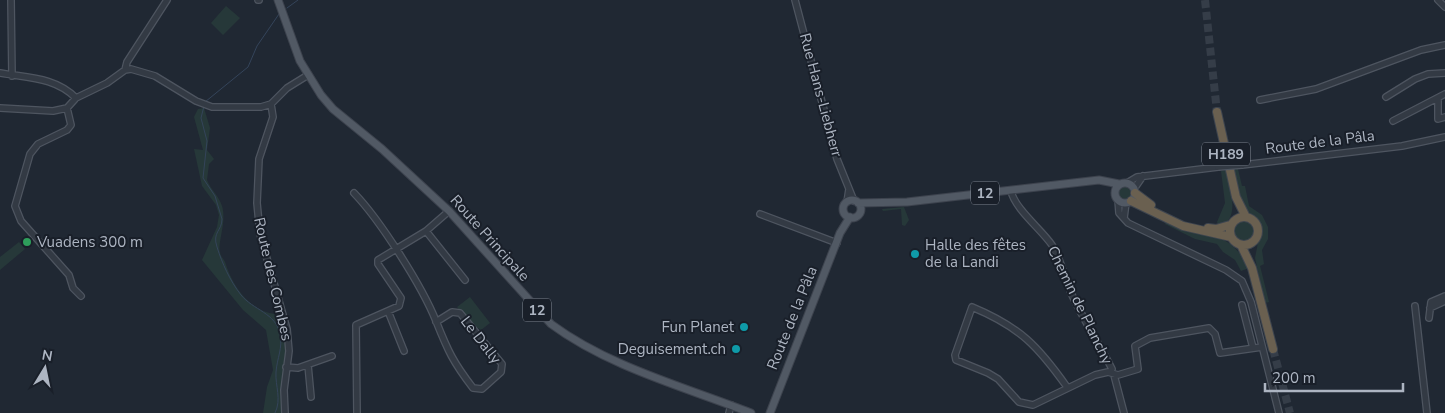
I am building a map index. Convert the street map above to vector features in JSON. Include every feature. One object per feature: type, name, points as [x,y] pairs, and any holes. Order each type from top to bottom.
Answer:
[{"type":"highway","name":"H189","points":[[1217,112],[1236,196],[1246,217]]},
{"type":"highway","points":[[1131,196],[1186,223],[1213,229],[1246,217],[1254,220],[1258,227],[1257,235],[1251,243],[1252,268]]},
{"type":"highway","points":[[1131,196],[1183,226],[1230,237],[1241,245],[1252,268],[1273,349]]},
{"type":"highway","name":"H189","points":[[1233,222],[1236,196]]},
{"type":"highway","points":[[1230,237],[1233,222]]},
{"type":"highway","points":[[1241,245],[1251,243]]},
{"type":"main road","name":"Route Principale","points":[[278,0],[308,75],[333,109],[388,154],[449,211],[538,312],[570,338],[609,358],[751,413]]},
{"type":"main road","name":"12","points":[[855,204],[876,204],[1104,181],[1119,184],[1127,183]]},
{"type":"main road","points":[[1094,182],[1114,192],[1118,200],[1131,196],[1127,183]]},
{"type":"main road","points":[[1114,192],[1119,184]]},
{"type":"main road","name":"Route de la Pâla","points":[[770,413],[847,215],[844,206],[855,204],[856,216],[847,215]]},
{"type":"street","points":[[12,0],[12,76]]},
{"type":"street","points":[[125,70],[127,62],[166,0]]},
{"type":"street","name":"Rue Hans-Liebherr","points":[[795,0],[837,159],[855,204]]},
{"type":"street","points":[[1438,0],[1445,7]]},
{"type":"street","points":[[1260,100],[1316,89],[1421,50],[1445,45]]},
{"type":"street","points":[[0,108],[53,111],[67,108],[76,98],[107,83],[125,70],[138,70],[155,76],[204,105],[220,108],[261,108],[272,104],[286,88],[308,75]]},
{"type":"street","points":[[0,73],[59,84],[76,98]]},
{"type":"street","points":[[1386,97],[1415,79],[1428,74],[1445,73]]},
{"type":"street","points":[[1393,121],[1445,94]]},
{"type":"street","points":[[1438,98],[1438,119],[1445,117]]},
{"type":"street","name":"Route des Combes","points":[[272,104],[273,117],[259,159],[257,203],[260,234],[266,260],[286,322],[289,351],[286,367],[285,413]]},
{"type":"street","points":[[67,108],[71,125],[67,130],[38,144],[30,154],[15,206],[21,221],[69,275],[73,288],[81,296]]},
{"type":"street","name":"Route de la Pâla","points":[[1127,183],[1134,178],[1144,176],[1398,147],[1443,137]]},
{"type":"street","points":[[1124,218],[1131,196],[1144,176]]},
{"type":"street","name":"Chemin de Planchy","points":[[1011,191],[1014,200],[1044,234],[1059,257],[1071,294],[1089,328],[1097,337],[1112,369],[1124,413]]},
{"type":"street","name":"Le Dally","points":[[354,193],[369,209],[395,249],[436,322],[450,358],[472,388],[482,389],[501,372],[502,364],[460,313],[452,312],[436,322]]},
{"type":"street","points":[[1118,200],[1119,213],[1136,228],[1226,270],[1239,278],[1248,294],[1279,413]]},
{"type":"street","points":[[357,413],[356,325],[400,305],[401,298],[378,261],[426,231],[449,211]]},
{"type":"street","points":[[760,214],[837,242]]},
{"type":"street","points":[[426,231],[465,280]]},
{"type":"street","points":[[1429,318],[1431,302],[1445,296]]},
{"type":"street","points":[[1430,308],[1445,301]]},
{"type":"street","points":[[1242,305],[1253,348]]},
{"type":"street","points":[[1415,306],[1427,413]]},
{"type":"street","points":[[1067,387],[1037,346],[1019,330],[972,307],[955,355],[956,360],[998,379],[1019,402],[1032,405],[1040,403],[1067,387],[1095,375],[1138,369],[1134,350],[1138,343],[1188,330],[1209,328],[1213,330],[1220,353],[1262,347]]},
{"type":"street","points":[[388,311],[404,351]]},
{"type":"street","points":[[286,367],[298,368],[332,356]]},
{"type":"street","points":[[308,364],[311,397]]},
{"type":"street","points":[[729,413],[731,405]]},
{"type":"shaded area","points":[[226,6],[240,18],[223,35],[211,23]]},
{"type":"shaded area","points":[[204,108],[210,128],[207,150],[214,159],[209,164],[207,180],[221,202],[223,212],[219,248],[221,255],[232,279],[243,296],[257,308],[275,314],[286,327],[288,350],[283,413],[263,413],[267,387],[273,370],[266,330],[243,310],[202,260],[217,227],[219,215],[216,205],[202,186],[194,149],[203,150],[194,117],[198,109]]},
{"type":"shaded area","points":[[1238,169],[1242,186],[1245,186],[1249,206],[1262,215],[1268,227],[1268,239],[1262,250],[1264,264],[1260,266],[1269,302],[1265,303],[1255,258],[1261,227],[1259,221],[1246,210],[1240,199],[1233,170]]},
{"type":"shaded area","points":[[1226,170],[1231,193],[1232,210],[1226,223],[1219,226],[1217,222],[1225,203],[1221,171]]},
{"type":"shaded area","points":[[1122,186],[1128,186],[1132,193],[1128,200],[1122,200],[1118,196],[1118,190]]},
{"type":"shaded area","points":[[904,207],[909,220],[905,226],[902,225],[901,209],[883,211],[882,209]]},
{"type":"shaded area","points":[[1244,220],[1252,223],[1255,231],[1252,239],[1244,242],[1236,239],[1233,231],[1236,223]]},
{"type":"shaded area","points":[[1166,221],[1203,231],[1224,240],[1234,247],[1249,268],[1241,271],[1235,260],[1223,252],[1217,244],[1195,239],[1165,224]]},
{"type":"shaded area","points":[[19,242],[25,249],[0,270],[0,257]]},
{"type":"shaded area","points":[[470,297],[490,323],[481,330],[478,328],[476,330],[457,307]]},
{"type":"waterway","points":[[287,8],[298,0]]},
{"type":"waterway","points":[[205,102],[248,67],[257,46],[279,14]]},
{"type":"waterway","points":[[204,106],[201,118],[207,141],[203,178],[215,196],[222,219],[221,226],[216,235],[219,253],[237,290],[246,300],[274,321],[280,334],[281,339],[276,372],[278,403],[275,413]]},
{"type":"tunnel","points":[[1205,0],[1217,112]]},
{"type":"tunnel","points":[[1273,349],[1290,413]]},
{"type":"place","name":"Vuadens 300 m","points":[[27,242]]},
{"type":"place","name":"Halle des fêtes de la Landi","points":[[915,254]]},
{"type":"place","name":"Fun Planet","points":[[744,327]]},
{"type":"place","name":"Deguisement.ch","points":[[736,349]]}]
